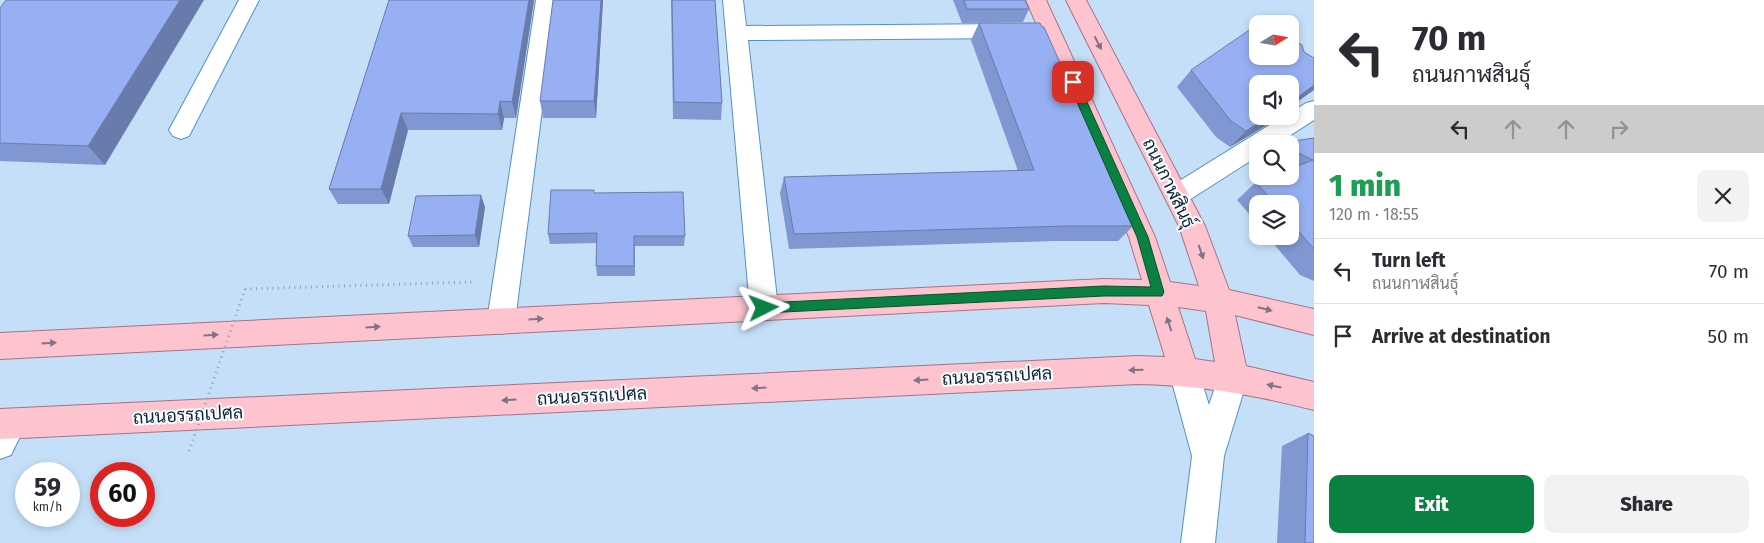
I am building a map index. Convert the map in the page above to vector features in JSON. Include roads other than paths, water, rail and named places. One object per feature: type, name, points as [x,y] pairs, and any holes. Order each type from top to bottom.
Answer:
[{"type":"main road","points":[[1036,0],[1142,237],[1184,370]]},
{"type":"main road","name":"ถนนกาฬสินธุ์","points":[[1076,0],[1192,226],[1218,299],[1233,377]]},
{"type":"main road","points":[[0,346],[1104,291],[1158,292],[1218,299],[1314,322]]},
{"type":"main road","name":"ถนนอรรถเปศล","points":[[4,431],[1138,370],[1184,370],[1233,377],[1314,396]]},
{"type":"street","points":[[181,130],[249,0]]},
{"type":"street","points":[[501,321],[546,0]]},
{"type":"street","points":[[733,0],[764,308]]},
{"type":"street","points":[[736,33],[1050,30]]},
{"type":"street","points":[[1272,135],[1314,108]]},
{"type":"street","points":[[1177,196],[1249,150]]},
{"type":"street","points":[[1184,370],[1208,456]]},
{"type":"street","points":[[1198,543],[1208,456],[1233,377]]}]
